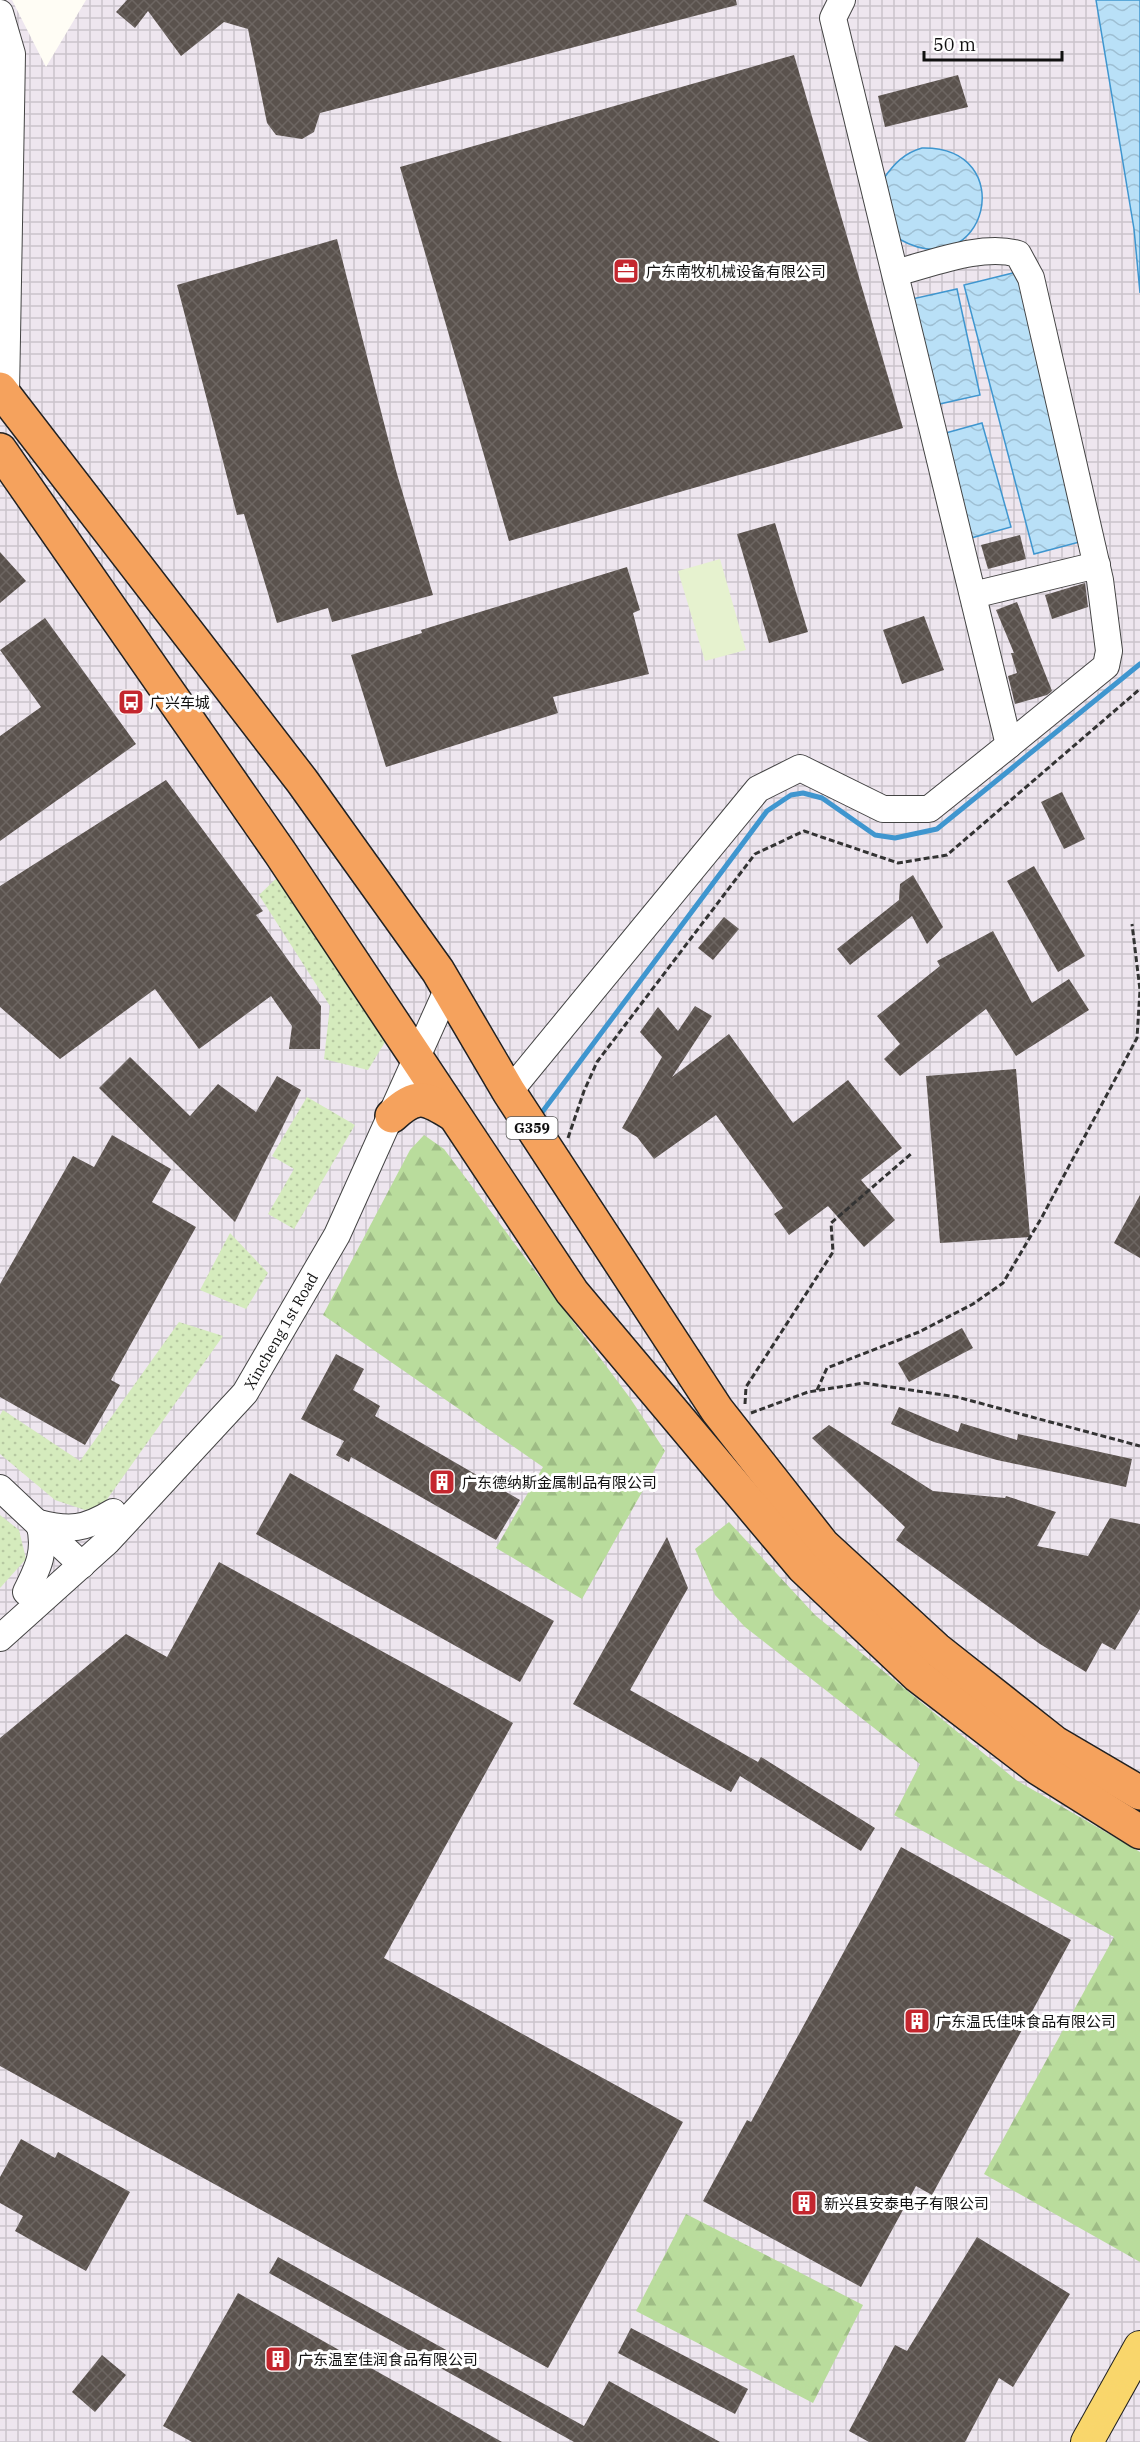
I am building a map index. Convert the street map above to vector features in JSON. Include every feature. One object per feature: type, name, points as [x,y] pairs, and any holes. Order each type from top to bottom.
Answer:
[{"type":"highway","name":"G359","points":[[3,391],[302,781],[443,980],[509,1092],[717,1410],[736,1418],[824,1545],[936,1649],[1055,1743],[1140,1793]]},
{"type":"highway","points":[[0,450],[281,854],[572,1292],[803,1567],[918,1676],[1038,1768],[1140,1832]]},
{"type":"highway","points":[[392,1116],[407,1102],[422,1100],[434,1103],[454,1115]]},
{"type":"main road","points":[[1087,2442],[1140,2347]]},
{"type":"street","points":[[842,0],[833,18],[1009,745]]},
{"type":"street","points":[[0,13],[12,54],[4,218],[3,391]]},
{"type":"street","points":[[509,1092],[758,789],[800,768],[883,809],[929,809],[1106,666],[1109,651],[1097,565],[1031,278],[1018,254],[1003,249],[985,251],[895,273]]},
{"type":"street","points":[[973,596],[1097,565]]},
{"type":"street","name":"Xincheng 1st Road","points":[[0,1638],[77,1559],[113,1512],[231,1383],[323,1227],[412,1051],[443,980]]},
{"type":"street","name":"Xincheng 1st Road","points":[[0,1616],[26,1592],[108,1541],[245,1393],[337,1235],[392,1116],[412,1051]]},
{"type":"street","points":[[0,1488],[77,1559]]},
{"type":"street","points":[[39,1523],[62,1529],[81,1527],[113,1512]]},
{"type":"street","points":[[26,1592],[43,1553],[44,1539],[39,1523]]},
{"type":"path","points":[[559,1168],[584,1091],[597,1062],[755,854],[804,831],[898,863],[947,855],[1140,689]]},
{"type":"path","points":[[817,1390],[827,1368],[919,1332],[973,1304],[1003,1283],[1042,1217],[1137,1038],[1140,990],[1132,924]]},
{"type":"path","points":[[736,1418],[746,1387],[833,1252],[831,1222],[912,1153]]},
{"type":"path","points":[[736,1418],[817,1390],[864,1383],[957,1397],[1140,1446]]},
{"type":"shaded area","points":[[0,0],[12,0],[46,67],[86,0],[1096,0],[1134,229],[1140,293],[1140,2442],[0,2442]]},
{"type":"green space","points":[[720,559],[746,650],[705,661],[678,571]]},
{"type":"green space","points":[[284,871],[390,1034],[368,1070],[324,1059],[330,1006],[259,895]]},
{"type":"green space","points":[[307,1097],[355,1125],[294,1229],[268,1214],[294,1169],[272,1156]]},
{"type":"green space","points":[[424,1135],[444,1149],[630,1398],[665,1451],[582,1599],[496,1548],[543,1467],[323,1315],[410,1150]]},
{"type":"green space","points":[[230,1233],[268,1273],[246,1309],[200,1290]]},
{"type":"green space","points":[[179,1322],[223,1336],[103,1505],[85,1510],[55,1500],[0,1454],[0,1415],[3,1410],[80,1461]]},
{"type":"green space","points":[[0,1515],[19,1530],[26,1559],[0,1588]]},
{"type":"green space","points":[[729,1522],[815,1615],[1016,1780],[1140,1852],[1140,2262],[984,2174],[1114,1937],[894,1815],[920,1764],[745,1627],[715,1595],[695,1549]]},
{"type":"green space","points":[[686,2214],[863,2305],[813,2403],[636,2311]]},
{"type":"water","points":[[1096,0],[1140,0],[1140,293],[1134,229]]},
{"type":"water","points":[[922,148],[953,153],[973,168],[981,189],[981,211],[971,231],[954,245],[929,249],[899,239],[884,178],[900,160]]},
{"type":"water","points":[[1017,272],[1087,540],[1034,554],[964,285]]},
{"type":"water","points":[[957,289],[980,395],[935,405],[912,299]]},
{"type":"water","points":[[982,423],[1011,527],[971,538],[942,434]]},
{"type":"building","points":[[127,0],[736,0],[737,5],[320,113],[314,132],[302,139],[276,135],[267,123],[248,29],[224,22],[181,56],[148,11],[135,28],[116,12]]},
{"type":"building","points":[[794,55],[903,428],[509,541],[400,167]]},
{"type":"building","points":[[958,75],[968,107],[885,127],[878,96]]},
{"type":"building","points":[[337,239],[397,474],[433,595],[332,622],[328,608],[277,623],[244,514],[237,515],[177,285]]},
{"type":"building","points":[[775,523],[808,632],[769,643],[737,534]]},
{"type":"building","points":[[1020,535],[1026,559],[988,569],[981,545]]},
{"type":"building","points":[[0,552],[26,581],[0,603]]},
{"type":"building","points":[[627,567],[640,610],[633,613],[649,674],[553,697],[558,713],[386,767],[351,655],[422,633],[421,630]]},
{"type":"building","points":[[1085,583],[1088,607],[1052,619],[1045,595]]},
{"type":"building","points":[[1017,602],[1052,691],[1047,695],[1015,704],[1008,676],[1017,673],[1011,653],[1014,653],[996,610]]},
{"type":"building","points":[[924,616],[944,670],[902,684],[883,630]]},
{"type":"building","points":[[45,618],[136,744],[0,841],[0,736],[41,707],[0,650]]},
{"type":"building","points":[[166,780],[263,911],[256,915],[321,1006],[320,1049],[289,1049],[292,1026],[271,996],[199,1049],[155,989],[60,1059],[0,1007],[0,886]]},
{"type":"building","points":[[1062,792],[1085,839],[1064,849],[1041,802]]},
{"type":"building","points":[[1034,866],[1085,956],[1058,972],[1007,881]]},
{"type":"building","points":[[913,875],[943,927],[927,944],[912,916],[850,965],[837,949],[899,900],[900,884]]},
{"type":"building","points":[[724,917],[739,929],[713,960],[698,948]]},
{"type":"building","points":[[993,931],[1032,1003],[1069,979],[1089,1010],[1016,1056],[986,1009],[900,1076],[884,1059],[900,1044],[877,1016],[940,966],[937,961]]},
{"type":"building","points":[[695,1006],[712,1016],[672,1077],[729,1034],[793,1123],[848,1080],[902,1148],[861,1180],[895,1220],[864,1247],[828,1206],[789,1235],[774,1214],[783,1208],[716,1115],[654,1159],[637,1137],[622,1128],[662,1057],[640,1032],[658,1007],[678,1031]]},
{"type":"building","points":[[130,1057],[190,1116],[218,1084],[256,1112],[277,1076],[301,1090],[235,1222],[99,1088]]},
{"type":"building","points":[[1016,1069],[1030,1237],[940,1243],[926,1076]]},
{"type":"building","points":[[112,1135],[171,1169],[152,1202],[196,1227],[111,1380],[120,1385],[85,1445],[0,1397],[0,1284],[73,1156],[94,1167]]},
{"type":"building","points":[[1140,1195],[1140,1258],[1114,1243]]},
{"type":"building","points":[[962,1328],[973,1348],[909,1382],[898,1363]]},
{"type":"building","points":[[336,1354],[364,1369],[353,1390],[380,1406],[375,1416],[520,1500],[496,1540],[351,1457],[349,1462],[336,1455],[344,1441],[301,1419]]},
{"type":"building","points":[[899,1407],[958,1432],[961,1423],[1017,1440],[1018,1434],[1132,1459],[1126,1487],[997,1460],[934,1442],[891,1424]]},
{"type":"building","points":[[829,1425],[933,1491],[1005,1498],[1006,1496],[1056,1512],[1037,1546],[1088,1556],[1110,1518],[1140,1524],[1140,1609],[1115,1650],[1102,1643],[1086,1672],[1040,1644],[896,1540],[905,1527],[812,1438]]},
{"type":"building","points":[[290,1473],[554,1621],[520,1682],[256,1534]]},
{"type":"building","points":[[667,1537],[688,1588],[630,1690],[758,1762],[761,1757],[875,1828],[861,1851],[740,1776],[731,1792],[573,1704]]},
{"type":"building","points":[[219,1562],[513,1723],[384,1958],[683,2122],[548,2368],[0,2066],[0,1738],[126,1634],[167,1657]]},
{"type":"building","name":"广东温氏佳味食品有限公司","points":[[901,1847],[1071,1940],[932,2195],[916,2186],[861,2287],[703,2201],[747,2120],[751,2122]]},
{"type":"building","points":[[21,2139],[55,2158],[58,2152],[130,2192],[86,2271],[15,2231],[23,2216],[0,2203],[0,2177]]},
{"type":"building","points":[[977,2237],[1070,2294],[1013,2387],[999,2378],[965,2442],[869,2442],[849,2431],[895,2345],[907,2351]]},
{"type":"building","points":[[278,2257],[584,2426],[609,2381],[720,2442],[574,2442],[269,2273]]},
{"type":"building","name":"广东温室佳润食品有限公司","points":[[238,2293],[502,2442],[192,2442],[163,2426]]},
{"type":"building","points":[[631,2328],[748,2389],[735,2414],[618,2353]]},
{"type":"building","points":[[102,2355],[126,2375],[95,2412],[72,2392]]},
{"type":"waterway","points":[[540,1115],[767,811],[791,795],[803,793],[822,798],[875,835],[895,838],[937,829],[1140,664]]},
{"type":"place","name":"广东南牧机械设备有限公司","points":[[626,271]]},
{"type":"place","name":"广兴车城","points":[[131,702]]},
{"type":"place","name":"广东德纳斯金属制品有限公司","points":[[442,1482]]},
{"type":"place","name":"广东温氏佳味食品有限公司","points":[[917,2021]]},
{"type":"place","name":"新兴县安泰电子有限公司","points":[[804,2203]]},
{"type":"place","name":"广东温室佳润食品有限公司","points":[[278,2359]]}]
